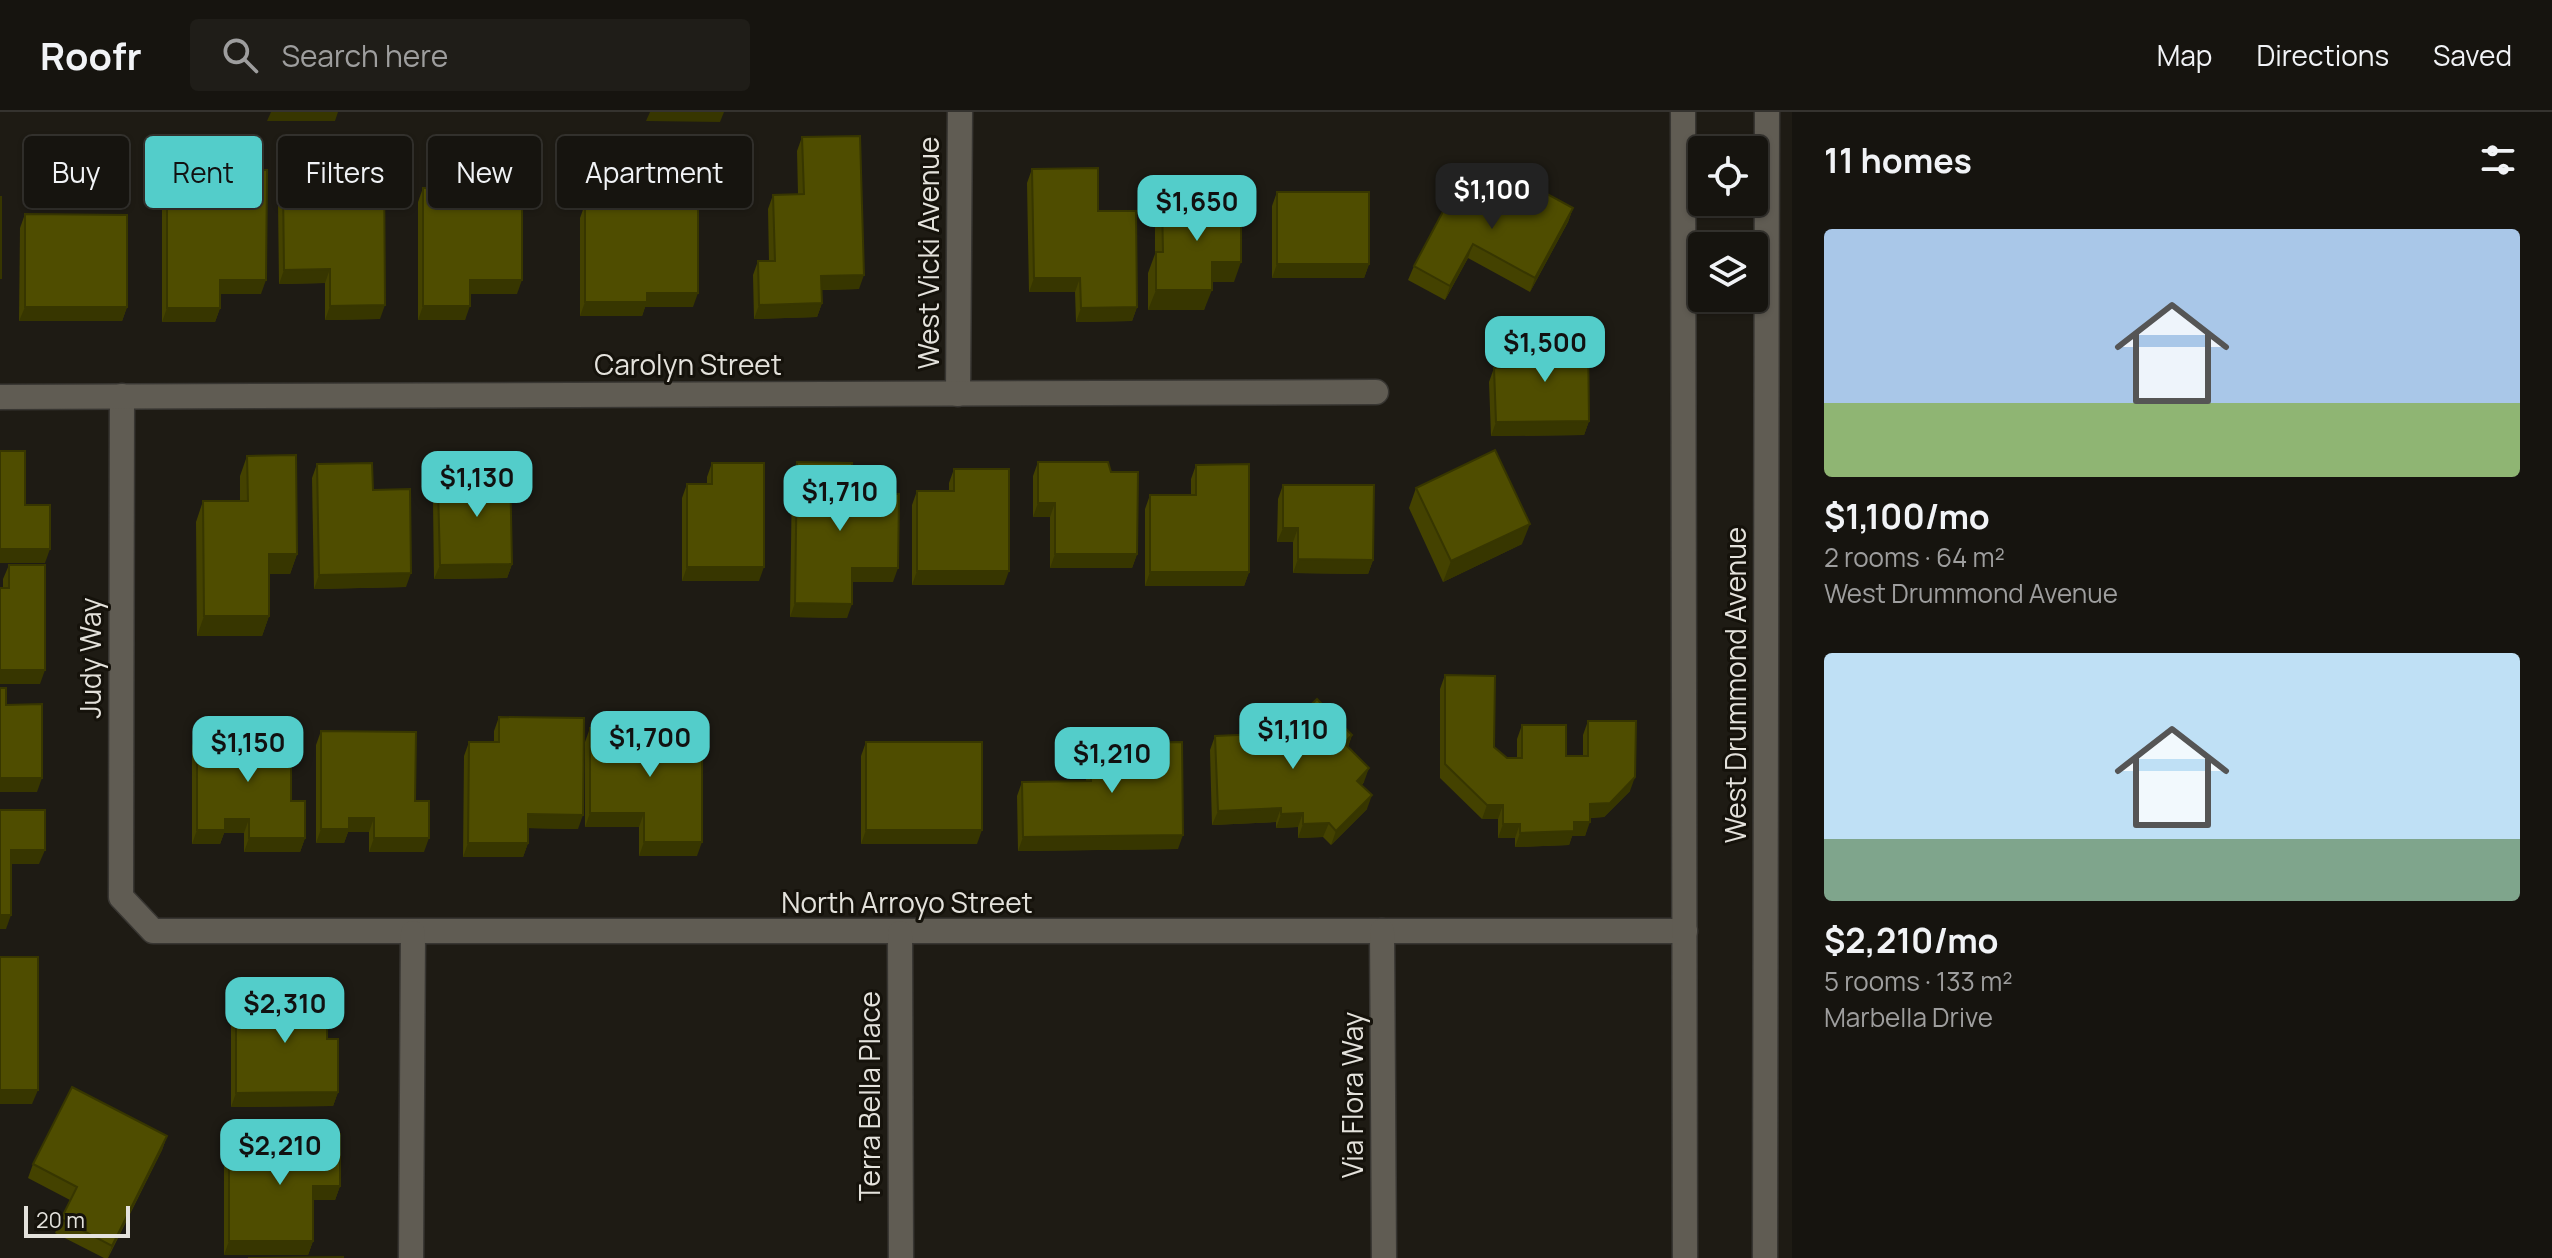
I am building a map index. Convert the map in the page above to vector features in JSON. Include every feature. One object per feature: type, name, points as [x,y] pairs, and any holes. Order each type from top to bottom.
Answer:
[{"type":"street","name":"West Vicki Avenue","points":[[958,394],[960,112]]},
{"type":"street","name":"West Drummond Avenue","points":[[1683,112],[1685,1258]]},
{"type":"street","name":"West Drummond Avenue","points":[[1765,1258],[1767,112]]},
{"type":"street","name":"Carolyn Street","points":[[0,397],[1376,392]]},
{"type":"street","name":"Judy Way","points":[[122,396],[121,897],[137,915]]},
{"type":"street","name":"North Arroyo Street","points":[[137,915],[153,931],[1685,931]]},
{"type":"street","name":"Via Flora Way","points":[[1382,931],[1384,1258]]},
{"type":"street","points":[[411,1258],[413,933]]},
{"type":"street","name":"Terra Bella Place","points":[[900,933],[901,1258]]},
{"type":"building","points":[[860,136],[864,275],[821,276],[822,303],[759,305],[758,261],[775,261],[773,195],[804,194],[802,137]]},
{"type":"building","points":[[1098,168],[1098,211],[1136,211],[1137,307],[1081,308],[1080,278],[1034,278],[1032,169]]},
{"type":"building","points":[[262,170],[267,170],[266,280],[220,280],[220,308],[167,308],[167,208],[262,208]]},
{"type":"building","points":[[1463,174],[1529,210],[1540,190],[1573,208],[1535,278],[1473,244],[1450,286],[1414,266]]},
{"type":"building","points":[[423,188],[428,188],[428,208],[522,208],[522,280],[470,280],[470,306],[423,306]]},
{"type":"building","points":[[1277,192],[1369,192],[1369,264],[1277,264]]},
{"type":"building","points":[[1,197],[1,278],[0,278]]},
{"type":"building","points":[[1162,201],[1241,201],[1241,262],[1212,262],[1212,290],[1156,290],[1156,252],[1163,252]]},
{"type":"building","points":[[283,208],[384,208],[385,305],[330,306],[330,269],[284,270]]},
{"type":"building","points":[[585,208],[698,208],[698,293],[647,293],[647,302],[585,302]]},
{"type":"building","points":[[25,214],[127,215],[127,307],[25,307]]},
{"type":"building","points":[[1588,339],[1589,421],[1496,422],[1494,368],[1524,367],[1523,341]]},
{"type":"building","points":[[1495,450],[1530,524],[1451,561],[1416,488]]},
{"type":"building","points":[[0,451],[25,451],[25,505],[50,505],[50,549],[0,549]]},
{"type":"building","points":[[296,455],[297,554],[269,554],[269,616],[204,616],[203,501],[248,501],[247,456]]},
{"type":"building","points":[[797,462],[852,463],[852,493],[899,494],[898,568],[852,568],[852,604],[795,603]]},
{"type":"building","points":[[1038,462],[1108,462],[1111,472],[1138,472],[1137,554],[1055,554],[1055,503],[1038,503]]},
{"type":"building","points":[[372,463],[373,490],[410,489],[411,573],[319,575],[317,464]]},
{"type":"building","points":[[712,463],[764,463],[764,567],[687,567],[687,484],[712,484]]},
{"type":"building","points":[[1249,464],[1249,572],[1150,572],[1150,495],[1196,495],[1196,465]]},
{"type":"building","points":[[510,466],[512,564],[440,565],[438,488],[464,487],[464,467]]},
{"type":"building","points":[[954,469],[1009,469],[1009,571],[917,571],[917,491],[954,491]]},
{"type":"building","points":[[1283,485],[1374,485],[1373,560],[1298,559],[1298,528],[1283,528]]},
{"type":"building","points":[[9,565],[45,565],[45,670],[0,670],[0,588],[9,588]]},
{"type":"building","points":[[1445,675],[1495,676],[1494,747],[1507,758],[1522,758],[1522,725],[1566,725],[1566,756],[1588,756],[1588,721],[1636,721],[1635,777],[1610,803],[1590,804],[1590,822],[1574,822],[1574,831],[1520,833],[1520,824],[1503,824],[1503,805],[1487,805],[1445,764]]},
{"type":"building","points":[[0,688],[6,688],[6,705],[42,704],[42,778],[0,778]]},
{"type":"building","points":[[1317,699],[1352,735],[1344,743],[1369,768],[1357,781],[1372,795],[1336,831],[1329,823],[1303,824],[1303,813],[1281,814],[1281,808],[1218,811],[1215,736],[1282,733]]},
{"type":"building","points":[[499,717],[584,718],[583,815],[528,814],[528,843],[468,843],[469,742],[499,742]]},
{"type":"building","points":[[702,727],[702,842],[644,842],[644,813],[590,813],[590,728]]},
{"type":"building","points":[[321,731],[416,732],[415,801],[429,801],[429,838],[374,838],[374,818],[349,818],[349,829],[321,829]]},
{"type":"building","points":[[197,732],[291,732],[291,801],[305,801],[305,838],[249,838],[249,819],[225,819],[225,830],[197,830]]},
{"type":"building","points":[[866,742],[982,742],[982,830],[866,830]]},
{"type":"building","points":[[1182,742],[1183,835],[1023,837],[1022,782],[1091,781],[1091,743]]},
{"type":"building","points":[[0,810],[45,810],[45,850],[11,850],[11,915],[0,915]]},
{"type":"building","points":[[0,957],[38,957],[38,1090],[0,1090]]},
{"type":"building","points":[[236,994],[327,994],[327,1039],[338,1039],[338,1092],[236,1093]]},
{"type":"building","points":[[72,1087],[167,1136],[112,1246],[61,1219],[77,1187],[33,1164]]},
{"type":"building","points":[[301,1134],[340,1134],[340,1186],[313,1186],[313,1241],[229,1241],[229,1144],[301,1144]]},
{"type":"building","points":[[343,1257],[343,1258],[248,1258]]}]
